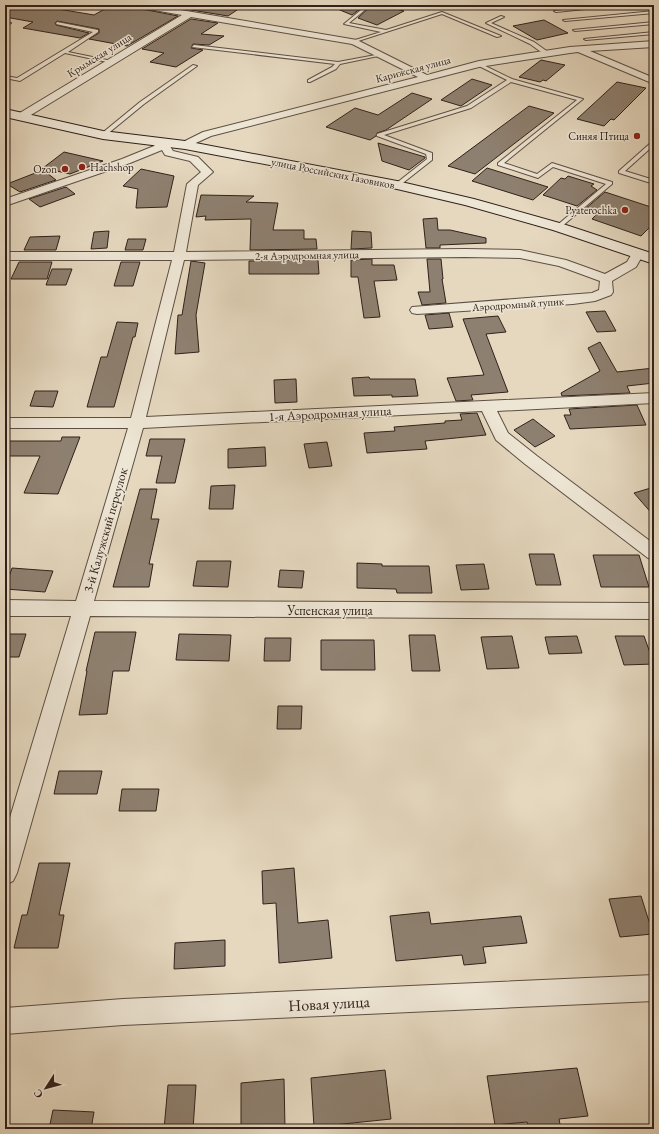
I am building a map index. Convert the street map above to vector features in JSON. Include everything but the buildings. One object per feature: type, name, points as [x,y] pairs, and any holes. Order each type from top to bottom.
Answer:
[{"type":"main road","name":"улица Российских Газовиков","points":[[5,113],[103,135],[185,145],[397,185],[469,202],[558,227],[654,259]]},
{"type":"street","points":[[136,5],[354,42],[427,78]]},
{"type":"street","name":"Крымская улица","points":[[22,116],[189,14]]},
{"type":"street","name":"Карижская улица","points":[[185,145],[207,134],[479,64],[546,53],[654,44]]},
{"type":"street","points":[[580,50],[654,81]]},
{"type":"street","points":[[5,203],[126,161],[158,148],[162,142]]},
{"type":"street","name":"3-й Калужский переулок","points":[[5,873],[137,424],[179,256],[193,184],[208,172],[194,158],[169,153],[162,142]]},
{"type":"street","name":"2-я Аэродромная улица","points":[[5,256],[465,253],[520,254],[562,263],[606,279]]},
{"type":"street","points":[[606,279],[632,264],[638,253]]},
{"type":"street","name":"Аэродромный тупик","points":[[417,310],[573,300],[595,297],[606,292],[606,279]]},
{"type":"street","name":"1-я Аэродромная улица","points":[[5,423],[137,424],[487,405],[654,398]]},
{"type":"street","points":[[487,405],[502,436],[530,460],[654,553]]},
{"type":"street","name":"Успенская улица","points":[[5,608],[654,611]]},
{"type":"street","name":"Новая улица","points":[[5,1021],[123,1012],[654,988]]},
{"type":"lane","points":[[369,5],[346,24],[386,31]]},
{"type":"lane","points":[[595,48],[554,9],[622,5]]},
{"type":"lane","points":[[649,7],[654,11]]},
{"type":"lane","points":[[565,20],[654,11]]},
{"type":"lane","points":[[354,42],[442,13],[498,36]]},
{"type":"lane","points":[[502,17],[488,23],[532,43],[546,53]]},
{"type":"lane","points":[[5,77],[18,80],[97,30],[57,23]]},
{"type":"lane","points":[[575,30],[654,23]]},
{"type":"lane","points":[[586,39],[654,33]]},
{"type":"lane","points":[[194,46],[338,63],[381,55]]},
{"type":"lane","points":[[64,52],[110,62]]},
{"type":"lane","points":[[310,81],[334,68],[338,63]]},
{"type":"lane","points":[[479,64],[510,80],[581,99],[500,164],[538,176],[552,164],[610,183],[558,227]]},
{"type":"lane","points":[[103,135],[142,103],[195,66]]},
{"type":"lane","points":[[397,185],[430,159],[429,153],[379,135],[469,107],[510,80]]},
{"type":"lane","points":[[654,142],[621,172],[654,182]]},
{"type":"place","name":"Синяя Птица","points":[[637,136]]},
{"type":"place","name":"Hachshop","points":[[82,167]]},
{"type":"place","name":"Ozon","points":[[65,169]]},
{"type":"place","name":"Pyaterochka","points":[[625,210]]}]
